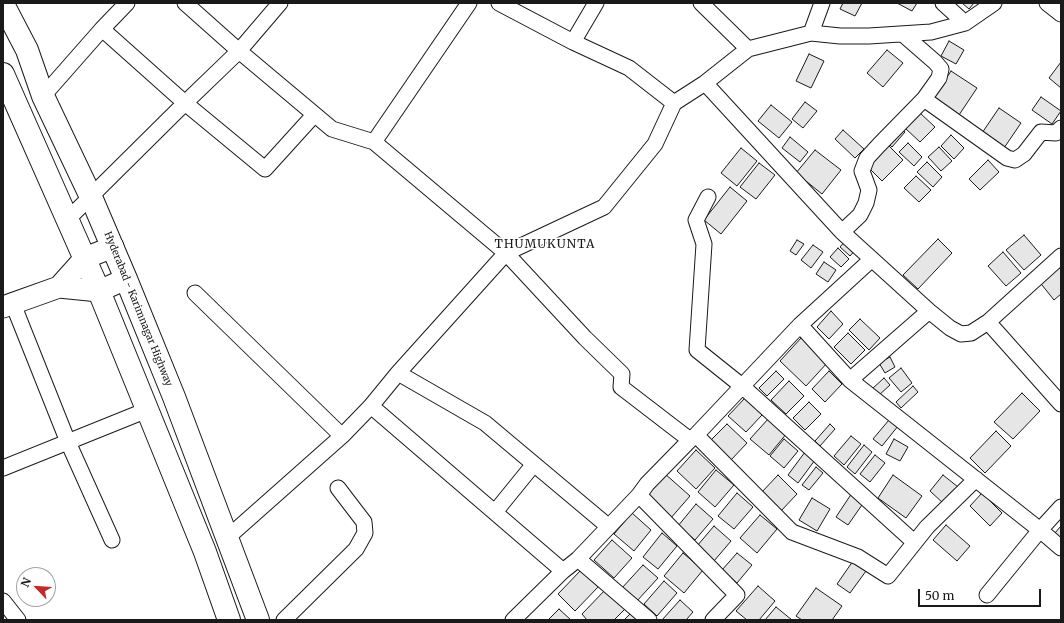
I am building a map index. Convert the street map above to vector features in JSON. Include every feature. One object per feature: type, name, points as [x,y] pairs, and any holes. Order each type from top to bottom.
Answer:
[{"type":"main road","name":"Hyderabad - Karimnagar Highway","points":[[3,4],[26,50],[42,96],[91,196],[126,279],[174,397],[258,620]]},
{"type":"main road","points":[[3,74],[99,291],[205,552],[229,620]]},
{"type":"street","points":[[42,96],[127,3]]},
{"type":"street","points":[[185,3],[314,115],[332,129],[374,142],[506,253],[585,338],[622,374],[621,386],[693,438],[792,532],[858,557],[888,576],[927,527],[976,479]]},
{"type":"street","points":[[68,219],[184,103],[239,51],[280,3]]},
{"type":"street","points":[[374,142],[469,3]]},
{"type":"street","points":[[499,3],[573,42],[629,68],[674,103]]},
{"type":"street","points":[[573,42],[596,3]]},
{"type":"street","points":[[701,3],[748,49]]},
{"type":"street","points":[[811,33],[822,3]]},
{"type":"street","points":[[943,3],[965,23]]},
{"type":"street","points":[[227,538],[342,436],[371,406],[398,372],[506,253],[604,207],[655,144],[674,103],[705,83],[748,49],[811,33],[840,36],[904,35],[931,32],[965,23],[994,3]]},
{"type":"street","points":[[1047,3],[1061,14]]},
{"type":"street","points":[[102,29],[184,103],[265,169],[314,115]]},
{"type":"street","points":[[842,232],[860,215],[866,202],[869,190],[862,171],[867,158],[924,99],[939,78],[941,69],[904,35]]},
{"type":"street","points":[[705,83],[842,232],[929,311],[950,328],[961,334],[971,333],[988,322],[1061,256]]},
{"type":"street","points":[[924,99],[1006,158],[1015,160],[1024,154],[1041,132],[1056,133],[1061,128]]},
{"type":"street","points":[[708,196],[696,220],[704,244],[698,350],[742,386],[914,542]]},
{"type":"street","points":[[112,540],[8,306],[58,287],[85,258],[113,248]]},
{"type":"street","points":[[515,619],[563,571],[578,559],[639,495],[647,484],[693,438],[800,325],[872,259]]},
{"type":"street","points":[[58,287],[99,291],[126,279]]},
{"type":"street","points":[[195,292],[342,436]]},
{"type":"street","points":[[850,380],[929,311]]},
{"type":"street","points":[[988,322],[1061,404]]},
{"type":"street","points":[[800,325],[850,380],[1061,548]]},
{"type":"street","points":[[398,372],[485,422],[609,527]]},
{"type":"street","points":[[371,406],[563,571]]},
{"type":"street","points":[[3,468],[147,410]]},
{"type":"street","points":[[495,512],[534,464]]},
{"type":"street","points":[[284,620],[356,549],[365,533],[364,522],[338,488]]},
{"type":"street","points":[[639,495],[737,595],[713,620]]},
{"type":"street","points":[[987,595],[1040,530],[1061,507]]},
{"type":"street","points":[[578,559],[649,620]]},
{"type":"street","points":[[3,601],[18,620]]},
{"type":"building","points":[[843,3],[862,3],[855,16],[840,9]]},
{"type":"building","points":[[897,3],[917,3],[912,11]]},
{"type":"building","points":[[962,3],[974,3],[969,9]]},
{"type":"building","points":[[949,41],[964,50],[956,64],[941,56]]},
{"type":"building","points":[[887,50],[903,63],[883,87],[867,73]]},
{"type":"building","points":[[809,54],[824,61],[811,88],[796,81]]},
{"type":"building","points":[[1061,62],[1061,88],[1049,78]]},
{"type":"building","points":[[951,71],[977,88],[957,118],[932,101]]},
{"type":"building","points":[[1041,97],[1061,111],[1052,124],[1032,110]]},
{"type":"building","points":[[805,102],[817,111],[803,128],[792,119]]},
{"type":"building","points":[[771,105],[792,122],[779,138],[758,121]]},
{"type":"building","points":[[999,108],[1021,123],[1004,148],[982,133]]},
{"type":"building","points":[[920,113],[935,127],[920,142],[905,128]]},
{"type":"building","points":[[899,128],[905,132],[892,147],[886,141]]},
{"type":"building","points":[[843,130],[864,149],[855,158],[835,139]]},
{"type":"building","points":[[951,135],[964,148],[954,159],[941,146]]},
{"type":"building","points":[[790,137],[808,152],[800,162],[782,148]]},
{"type":"building","points":[[908,143],[922,157],[914,166],[899,152]]},
{"type":"building","points":[[889,146],[903,160],[882,181],[868,167]]},
{"type":"building","points":[[939,147],[952,161],[941,171],[928,157]]},
{"type":"building","points":[[741,148],[757,161],[737,186],[721,173]]},
{"type":"building","points":[[815,150],[841,170],[822,194],[796,173]]},
{"type":"building","points":[[988,160],[999,172],[980,190],[969,179]]},
{"type":"building","points":[[927,162],[942,177],[933,187],[917,172]]},
{"type":"building","points":[[759,163],[775,175],[756,199],[740,187]]},
{"type":"building","points":[[916,176],[931,190],[919,202],[904,188]]},
{"type":"building","points":[[730,187],[747,201],[721,234],[704,220]]},
{"type":"building","points":[[1024,235],[1041,255],[1024,270],[1006,250]]},
{"type":"building","points":[[938,239],[952,253],[918,289],[903,275]]},
{"type":"building","points":[[797,240],[804,244],[796,255],[790,251]]},
{"type":"building","points":[[846,240],[856,249],[850,256],[840,247]]},
{"type":"building","points":[[813,245],[823,252],[811,268],[801,260]]},
{"type":"building","points":[[838,248],[849,259],[841,267],[830,257]]},
{"type":"building","points":[[1003,252],[1021,273],[1006,286],[988,266]]},
{"type":"building","points":[[824,262],[836,270],[828,282],[816,274]]},
{"type":"building","points":[[1056,264],[1061,270],[1061,294],[1054,300],[1038,280]]},
{"type":"building","points":[[831,311],[843,324],[829,339],[817,327]]},
{"type":"building","points":[[860,319],[880,338],[869,350],[849,330]]},
{"type":"building","points":[[848,333],[865,350],[851,364],[834,347]]},
{"type":"building","points":[[802,337],[828,362],[806,386],[780,361]]},
{"type":"building","points":[[890,357],[895,367],[885,373],[879,363]]},
{"type":"building","points":[[901,368],[912,383],[901,392],[889,378]]},
{"type":"building","points":[[776,371],[784,379],[767,396],[759,388]]},
{"type":"building","points":[[829,371],[842,384],[825,402],[812,389]]},
{"type":"building","points":[[884,378],[890,385],[878,396],[872,389]]},
{"type":"building","points":[[789,381],[804,396],[786,414],[771,400]]},
{"type":"building","points":[[913,386],[918,392],[901,408],[896,402]]},
{"type":"building","points":[[1022,393],[1040,411],[1013,439],[994,422]]},
{"type":"building","points":[[745,398],[762,415],[746,432],[728,416]]},
{"type":"building","points":[[809,402],[821,414],[805,430],[793,418]]},
{"type":"building","points":[[769,418],[787,433],[769,455],[750,439]]},
{"type":"building","points":[[889,420],[898,426],[882,446],[873,439]]},
{"type":"building","points":[[727,424],[747,443],[731,460],[711,440]]},
{"type":"building","points":[[830,424],[835,429],[820,446],[815,441]]},
{"type":"building","points":[[996,431],[1011,446],[985,473],[970,458]]},
{"type":"building","points":[[851,436],[861,444],[844,465],[834,456]]},
{"type":"building","points":[[784,439],[798,451],[784,468],[770,456]]},
{"type":"building","points":[[894,439],[908,447],[900,461],[886,454]]},
{"type":"building","points":[[864,445],[872,452],[855,474],[847,467]]},
{"type":"building","points":[[696,450],[715,468],[696,489],[677,471]]},
{"type":"building","points":[[805,452],[815,460],[798,483],[788,475]]},
{"type":"building","points":[[875,455],[885,463],[870,482],[860,474]]},
{"type":"building","points":[[816,467],[823,473],[809,490],[802,485]]},
{"type":"building","points":[[716,470],[734,485],[715,507],[698,492]]},
{"type":"building","points":[[664,473],[690,496],[670,519],[644,496]]},
{"type":"building","points":[[778,475],[797,494],[780,512],[761,493]]},
{"type":"building","points":[[893,475],[922,496],[906,518],[878,498]]},
{"type":"building","points":[[943,475],[958,487],[944,504],[930,491]]},
{"type":"building","points":[[737,493],[753,507],[734,529],[718,516]]},
{"type":"building","points":[[852,493],[864,502],[848,525],[836,517]]},
{"type":"building","points":[[982,493],[1002,513],[990,526],[970,506]]},
{"type":"building","points":[[812,498],[830,509],[817,531],[799,520]]},
{"type":"building","points":[[696,504],[713,519],[695,540],[678,526]]},
{"type":"building","points":[[632,513],[651,530],[634,551],[614,534]]},
{"type":"building","points":[[760,515],[777,529],[757,553],[740,538]]},
{"type":"building","points":[[946,525],[970,546],[957,561],[933,540]]},
{"type":"building","points":[[714,526],[731,541],[714,561],[697,546]]},
{"type":"building","points":[[1061,526],[1061,539],[1054,534]]},
{"type":"building","points":[[662,533],[677,546],[658,569],[643,557]]},
{"type":"building","points":[[612,540],[632,558],[614,578],[594,560]]},
{"type":"building","points":[[683,553],[703,570],[684,593],[664,576]]},
{"type":"building","points":[[737,553],[752,565],[737,583],[722,570]]},
{"type":"building","points":[[853,561],[866,571],[850,593],[837,584]]},
{"type":"building","points":[[643,565],[658,578],[636,602],[621,589]]},
{"type":"building","points":[[582,569],[599,586],[575,611],[558,594]]},
{"type":"building","points":[[664,581],[677,593],[657,616],[644,604]]},
{"type":"building","points":[[758,586],[775,601],[759,620],[747,620],[736,611]]},
{"type":"building","points":[[607,588],[627,607],[614,620],[587,620],[582,614]]},
{"type":"building","points":[[816,588],[842,606],[832,620],[802,620],[796,616]]},
{"type":"building","points":[[680,600],[693,612],[686,620],[662,620]]},
{"type":"building","points":[[776,607],[792,620],[765,620]]},
{"type":"building","points":[[559,609],[571,620],[548,620]]},
{"type":"building","points":[[633,611],[641,620],[624,620]]},
{"type":"district","name":"THUMUKUNTA","points":[[545,245]]}]
